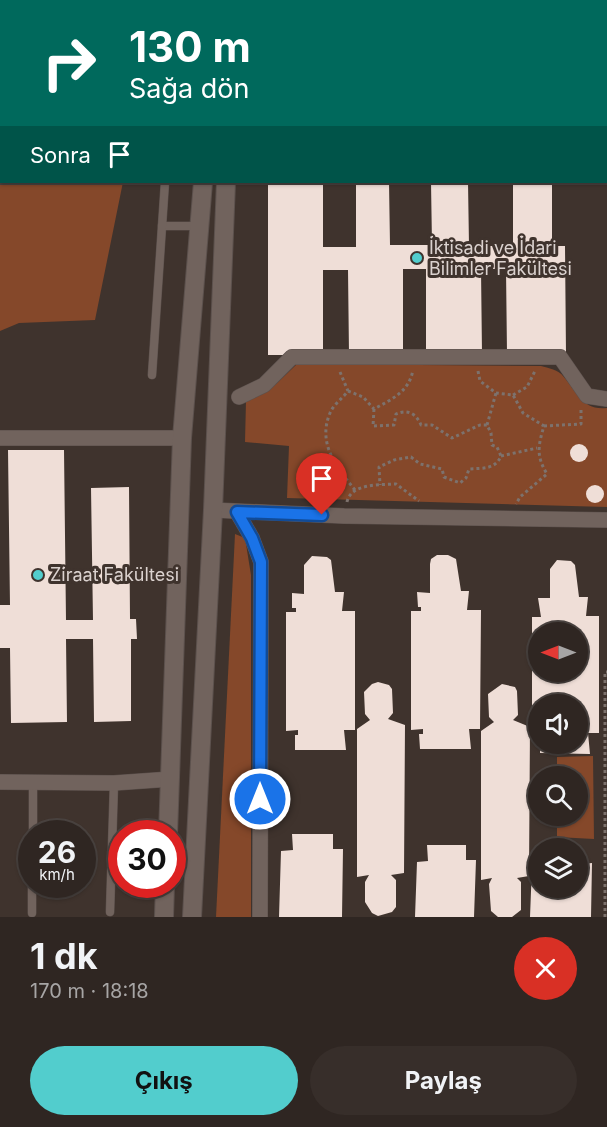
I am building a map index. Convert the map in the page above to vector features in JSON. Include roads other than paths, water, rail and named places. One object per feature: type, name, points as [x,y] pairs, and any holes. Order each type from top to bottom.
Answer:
[{"type":"street","points":[[169,820],[182,438],[203,183]]},
{"type":"street","points":[[192,917],[213,510],[226,183]]},
{"type":"street","points":[[239,397],[264,385],[292,357],[475,356],[560,357],[587,396],[607,399]]},
{"type":"street","points":[[0,438],[182,438]]},
{"type":"street","points":[[213,510],[344,516],[607,520]]},
{"type":"street","points":[[237,512],[252,538],[261,562],[260,917]]},
{"type":"street","points":[[0,782],[114,783],[171,779]]},
{"type":"street","points":[[164,917],[165,898]]},
{"type":"lane","points":[[152,375],[165,183]]},
{"type":"lane","points":[[162,226],[201,226]]},
{"type":"lane","points":[[33,783],[33,820]]},
{"type":"lane","points":[[110,912],[114,783]]},
{"type":"lane","points":[[32,898],[32,913]]},
{"type":"place","name":"İktisadi ve İdari Bilimler Fakültesi","points":[[417,258]]},
{"type":"place","name":"Ziraat Fakültesi","points":[[38,575]]}]
